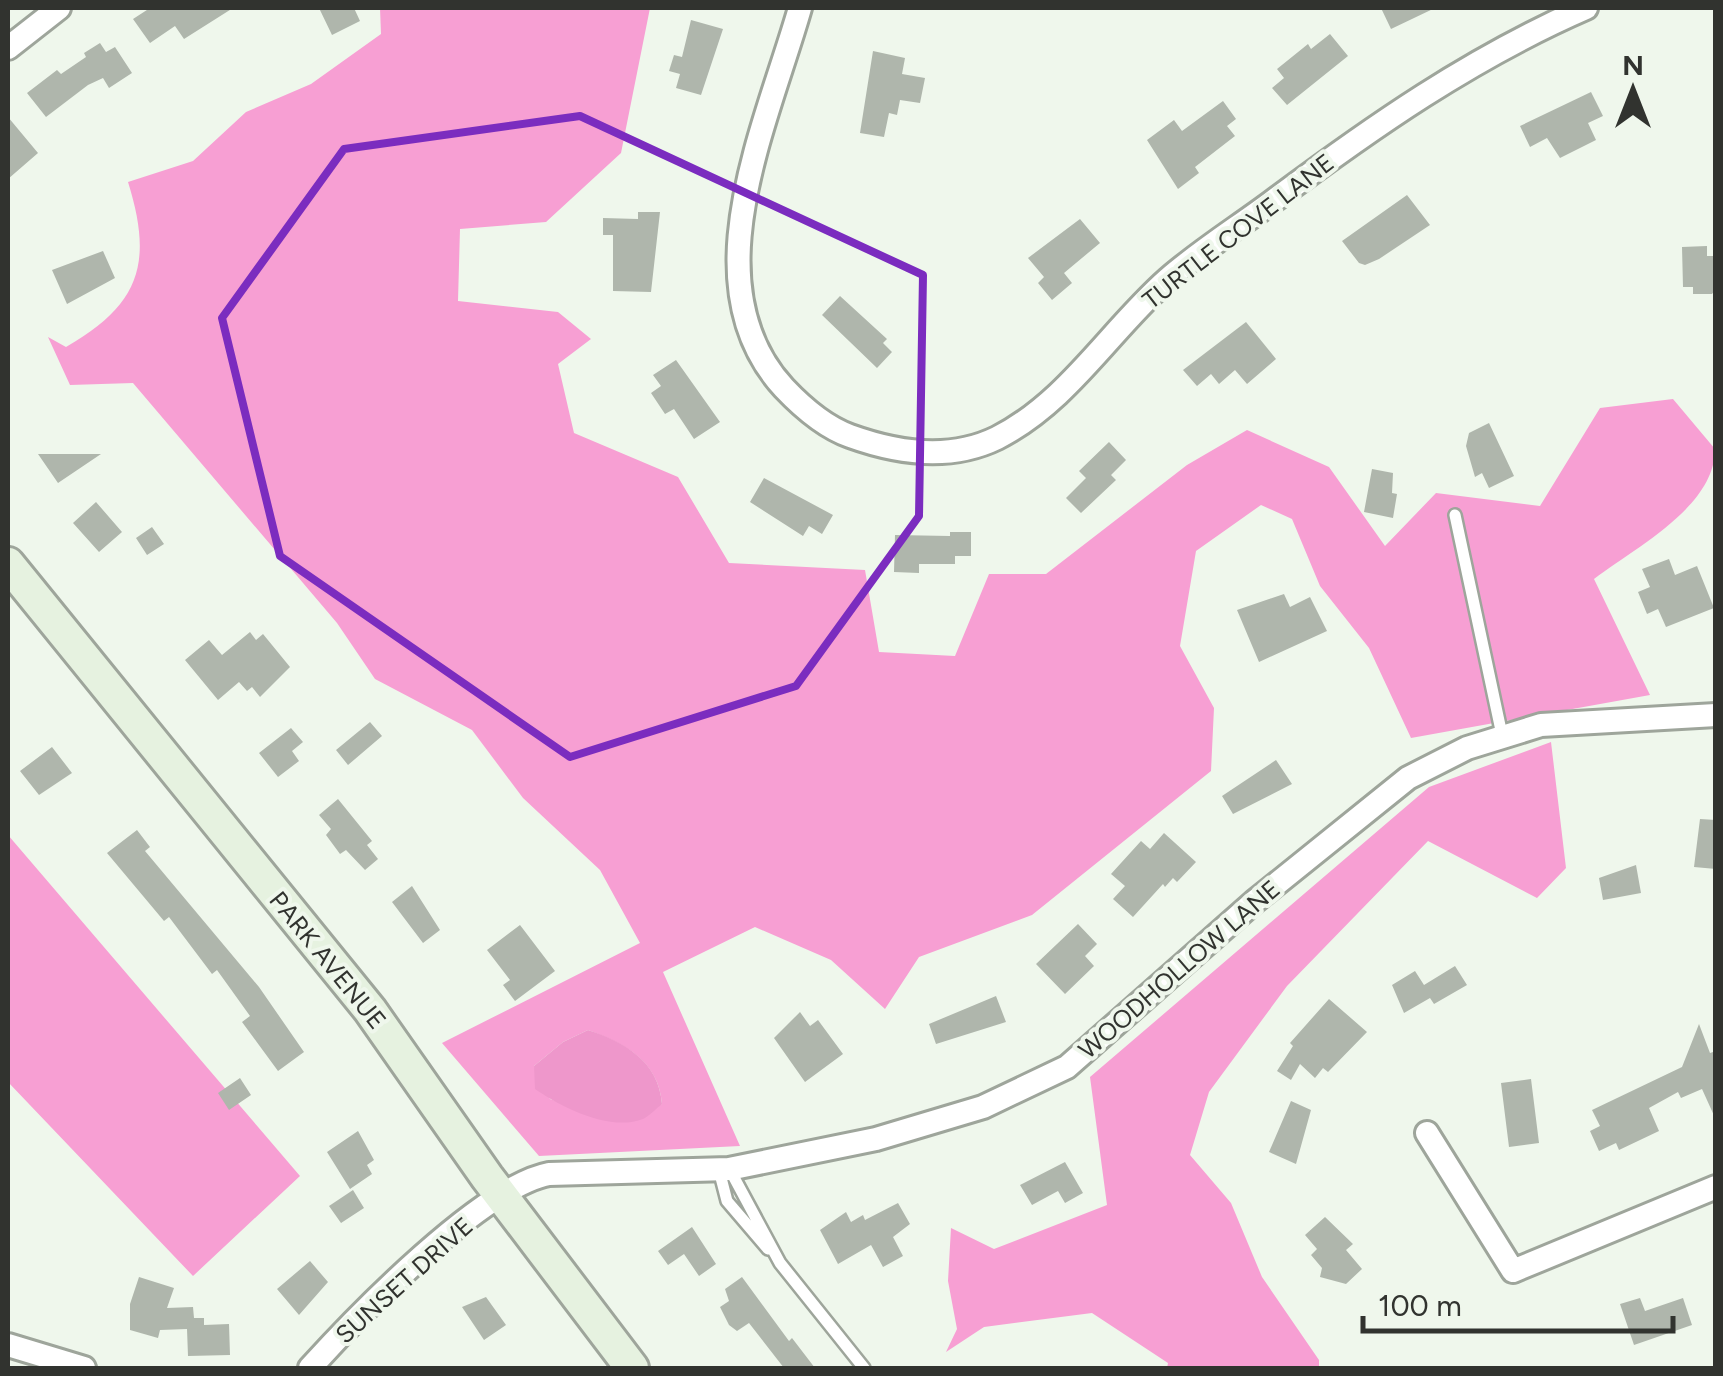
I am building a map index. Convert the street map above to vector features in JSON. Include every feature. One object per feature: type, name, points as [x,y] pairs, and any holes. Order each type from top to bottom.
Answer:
[{"type":"main road","name":"PARK AVENUE","points":[[8,564],[370,1010],[502,1196],[632,1368]]},
{"type":"street","points":[[8,48],[59,8]]},
{"type":"street","name":"TURTLE COVE LANE","points":[[800,8],[741,215],[735,270],[743,318],[765,367],[801,406],[841,432],[886,449],[939,454],[994,440],[1037,413],[1170,278],[1384,119],[1477,62],[1586,8]]},
{"type":"street","name":"WOODHOLLOW LANE","points":[[502,1196],[523,1179],[549,1174],[724,1170],[876,1139],[983,1107],[1067,1068],[1254,902],[1408,778],[1502,734],[1541,725],[1716,715]]},
{"type":"street","points":[[1427,1134],[1513,1272],[1716,1188]]},
{"type":"street","name":"SUNSET DRIVE","points":[[310,1368],[400,1278],[502,1196]]},
{"type":"street","points":[[8,1345],[84,1368]]},
{"type":"lane","points":[[1455,515],[1502,734]]},
{"type":"lane","points":[[724,1170],[727,1200],[864,1368]]},
{"type":"highlighted area","points":[[580,116],[923,275],[919,516],[796,686],[570,757],[280,556],[222,318],[344,149]]},
{"type":"shaded area","points":[[380,8],[650,8],[621,153],[546,222],[460,229],[458,301],[558,312],[591,339],[558,364],[574,433],[678,477],[729,563],[865,570],[879,652],[955,656],[989,574],[1046,574],[1187,465],[1247,430],[1329,467],[1385,546],[1436,493],[1540,506],[1600,408],[1673,399],[1715,449],[1712,470],[1688,507],[1670,524],[1594,579],[1650,695],[1411,738],[1369,648],[1320,586],[1292,519],[1261,505],[1196,551],[1180,646],[1214,708],[1211,771],[1032,915],[919,957],[885,1009],[831,960],[755,927],[663,972],[740,1146],[539,1156],[442,1043],[640,943],[600,870],[523,798],[472,730],[375,679],[337,623],[133,383],[70,385],[48,337],[66,347],[91,331],[125,297],[139,258],[136,210],[128,182],[193,161],[246,112],[311,84],[381,34]],"holes":[[[588,1030],[647,1065],[662,1104],[612,1121],[550,1099],[534,1066],[563,1042]]]},
{"type":"shaded area","points":[[1551,742],[1566,868],[1537,898],[1428,841],[1287,986],[1209,1092],[1190,1155],[1231,1203],[1262,1277],[1319,1360],[1319,1368],[1167,1368],[1168,1363],[1092,1313],[984,1327],[946,1352],[957,1329],[948,1281],[951,1228],[994,1249],[1107,1205],[1090,1077],[1429,787]]},
{"type":"shaded area","points":[[8,835],[300,1176],[193,1276],[8,1082]]},
{"type":"shaded area","points":[[588,1030],[626,1047],[647,1065],[662,1104],[645,1118],[630,1122],[601,1120],[572,1110],[535,1089],[534,1066],[563,1042]]},
{"type":"building","points":[[150,8],[233,8],[184,39],[175,26],[150,43],[133,19]]},
{"type":"building","points":[[319,8],[354,8],[360,21],[332,35]]},
{"type":"building","points":[[1381,8],[1435,8],[1391,29]]},
{"type":"building","points":[[691,20],[723,29],[701,95],[676,88],[680,74],[669,71],[674,55],[682,57]]},
{"type":"building","points":[[1330,34],[1348,56],[1287,105],[1272,88],[1284,78],[1277,69],[1308,44],[1311,49]]},
{"type":"building","points":[[100,43],[106,52],[115,47],[132,73],[109,88],[103,78],[88,85],[46,117],[27,93],[57,70],[61,74],[86,57],[84,53]]},
{"type":"building","points":[[873,51],[905,58],[902,74],[925,78],[920,103],[900,100],[897,115],[889,113],[884,137],[860,133]]},
{"type":"building","points":[[1591,92],[1603,116],[1588,123],[1596,140],[1560,158],[1547,138],[1530,147],[1520,126]]},
{"type":"building","points":[[1223,101],[1236,119],[1227,126],[1235,136],[1195,167],[1199,173],[1178,189],[1147,140],[1174,120],[1182,131]]},
{"type":"building","points":[[8,117],[38,153],[8,179]]},
{"type":"building","points":[[1407,195],[1430,225],[1379,259],[1365,265],[1359,263],[1342,241]]},
{"type":"building","points":[[638,212],[660,212],[651,292],[613,291],[613,235],[603,235],[603,218],[638,219]]},
{"type":"building","points":[[1080,219],[1100,243],[1064,273],[1072,283],[1052,300],[1038,283],[1044,277],[1028,258]]},
{"type":"building","points":[[1707,246],[1707,256],[1716,256],[1716,289],[1712,294],[1693,294],[1693,287],[1683,287],[1682,247]]},
{"type":"building","points":[[103,251],[115,278],[67,304],[52,270]]},
{"type":"building","points":[[840,296],[887,339],[883,343],[892,352],[877,368],[822,315]]},
{"type":"building","points":[[1246,322],[1276,359],[1247,384],[1235,370],[1219,384],[1211,374],[1197,386],[1183,370]]},
{"type":"building","points":[[676,360],[720,422],[694,439],[674,409],[665,414],[651,393],[661,386],[653,375]]},
{"type":"building","points":[[1489,423],[1514,476],[1489,488],[1482,473],[1475,477],[1466,446],[1469,433]]},
{"type":"building","points":[[1109,442],[1126,460],[1111,475],[1116,480],[1081,513],[1066,498],[1086,478],[1079,471]]},
{"type":"building","points":[[38,454],[101,454],[58,483]]},
{"type":"building","points":[[1372,469],[1393,473],[1392,493],[1397,494],[1393,518],[1364,512]]},
{"type":"building","points":[[764,478],[833,515],[822,534],[809,526],[803,536],[750,502]]},
{"type":"building","points":[[96,502],[122,532],[99,552],[73,523]]},
{"type":"building","points":[[152,527],[164,544],[147,555],[136,538]]},
{"type":"building","points":[[950,532],[971,532],[971,556],[955,556],[955,564],[919,564],[919,573],[894,572],[895,535],[950,536]]},
{"type":"building","points":[[1669,559],[1675,575],[1697,566],[1714,608],[1666,627],[1658,609],[1647,614],[1638,592],[1650,587],[1642,569]]},
{"type":"building","points":[[1284,594],[1290,607],[1310,597],[1327,631],[1259,662],[1237,610]]},
{"type":"building","points":[[250,632],[256,640],[263,634],[290,667],[260,697],[252,687],[247,691],[239,682],[218,700],[185,660],[209,640],[222,655]]},
{"type":"building","points":[[370,722],[382,736],[348,765],[336,750]]},
{"type":"building","points":[[291,728],[303,742],[292,751],[299,761],[278,777],[259,753]]},
{"type":"building","points":[[52,747],[72,773],[39,795],[20,771]]},
{"type":"building","points":[[1276,760],[1292,784],[1233,814],[1222,796]]},
{"type":"building","points":[[338,799],[372,841],[367,845],[378,859],[365,870],[346,850],[340,854],[326,835],[331,829],[319,815]]},
{"type":"building","points":[[1700,819],[1716,820],[1716,869],[1694,867]]},
{"type":"building","points":[[137,830],[150,847],[145,851],[259,987],[304,1052],[278,1071],[242,1022],[250,1016],[217,970],[212,974],[169,917],[164,921],[107,853]]},
{"type":"building","points":[[1164,833],[1196,862],[1177,882],[1173,878],[1165,887],[1163,884],[1133,917],[1113,899],[1125,886],[1111,874],[1141,841],[1150,849]]},
{"type":"building","points":[[1636,865],[1641,893],[1603,900],[1599,878]]},
{"type":"building","points":[[412,886],[440,930],[423,943],[392,902]]},
{"type":"building","points":[[1078,924],[1097,944],[1085,956],[1094,966],[1065,994],[1036,964]]},
{"type":"building","points":[[520,925],[555,971],[515,1001],[503,985],[510,980],[487,950]]},
{"type":"building","points":[[1455,966],[1467,985],[1434,1004],[1430,998],[1404,1013],[1392,985],[1415,971],[1424,985]]},
{"type":"building","points":[[996,996],[1006,1022],[936,1044],[929,1024]]},
{"type":"building","points":[[1329,999],[1367,1032],[1328,1072],[1323,1068],[1315,1078],[1300,1064],[1291,1080],[1277,1071],[1293,1046],[1290,1043]]},
{"type":"building","points":[[800,1012],[810,1026],[818,1020],[843,1054],[805,1082],[774,1038]]},
{"type":"building","points":[[1699,1024],[1710,1053],[1716,1051],[1716,1120],[1702,1089],[1681,1098],[1678,1092],[1649,1108],[1659,1131],[1619,1150],[1616,1143],[1599,1151],[1590,1131],[1600,1126],[1592,1110],[1682,1067]]},
{"type":"building","points":[[240,1078],[251,1095],[229,1110],[218,1093]]},
{"type":"building","points":[[1531,1079],[1539,1143],[1509,1147],[1501,1083]]},
{"type":"building","points":[[1291,1101],[1311,1110],[1296,1164],[1269,1152]]},
{"type":"building","points":[[358,1131],[374,1160],[367,1165],[372,1174],[350,1189],[327,1152]]},
{"type":"building","points":[[1065,1162],[1083,1193],[1065,1203],[1058,1191],[1032,1205],[1020,1185]]},
{"type":"building","points":[[353,1190],[364,1208],[341,1223],[329,1206]]},
{"type":"building","points":[[898,1203],[910,1224],[893,1237],[903,1256],[883,1267],[871,1245],[838,1264],[820,1230],[846,1212],[851,1222],[863,1215],[865,1220]]},
{"type":"building","points":[[1325,1217],[1353,1244],[1346,1250],[1362,1269],[1346,1284],[1320,1277],[1322,1268],[1311,1255],[1317,1249],[1305,1235]]},
{"type":"building","points":[[692,1227],[716,1264],[699,1276],[684,1254],[668,1265],[658,1251]]},
{"type":"building","points":[[310,1261],[328,1282],[299,1315],[277,1289]]},
{"type":"building","points":[[139,1277],[174,1288],[167,1308],[193,1307],[194,1318],[204,1318],[204,1325],[229,1324],[230,1355],[188,1356],[187,1329],[160,1330],[158,1338],[130,1330],[130,1304]]},
{"type":"building","points":[[742,1277],[789,1341],[792,1338],[815,1368],[784,1368],[749,1323],[737,1331],[729,1325],[720,1307],[729,1301],[725,1289]]},
{"type":"building","points":[[486,1297],[506,1325],[484,1340],[462,1307]]},
{"type":"building","points":[[1640,1298],[1645,1311],[1683,1298],[1692,1325],[1634,1345],[1620,1304]]}]
